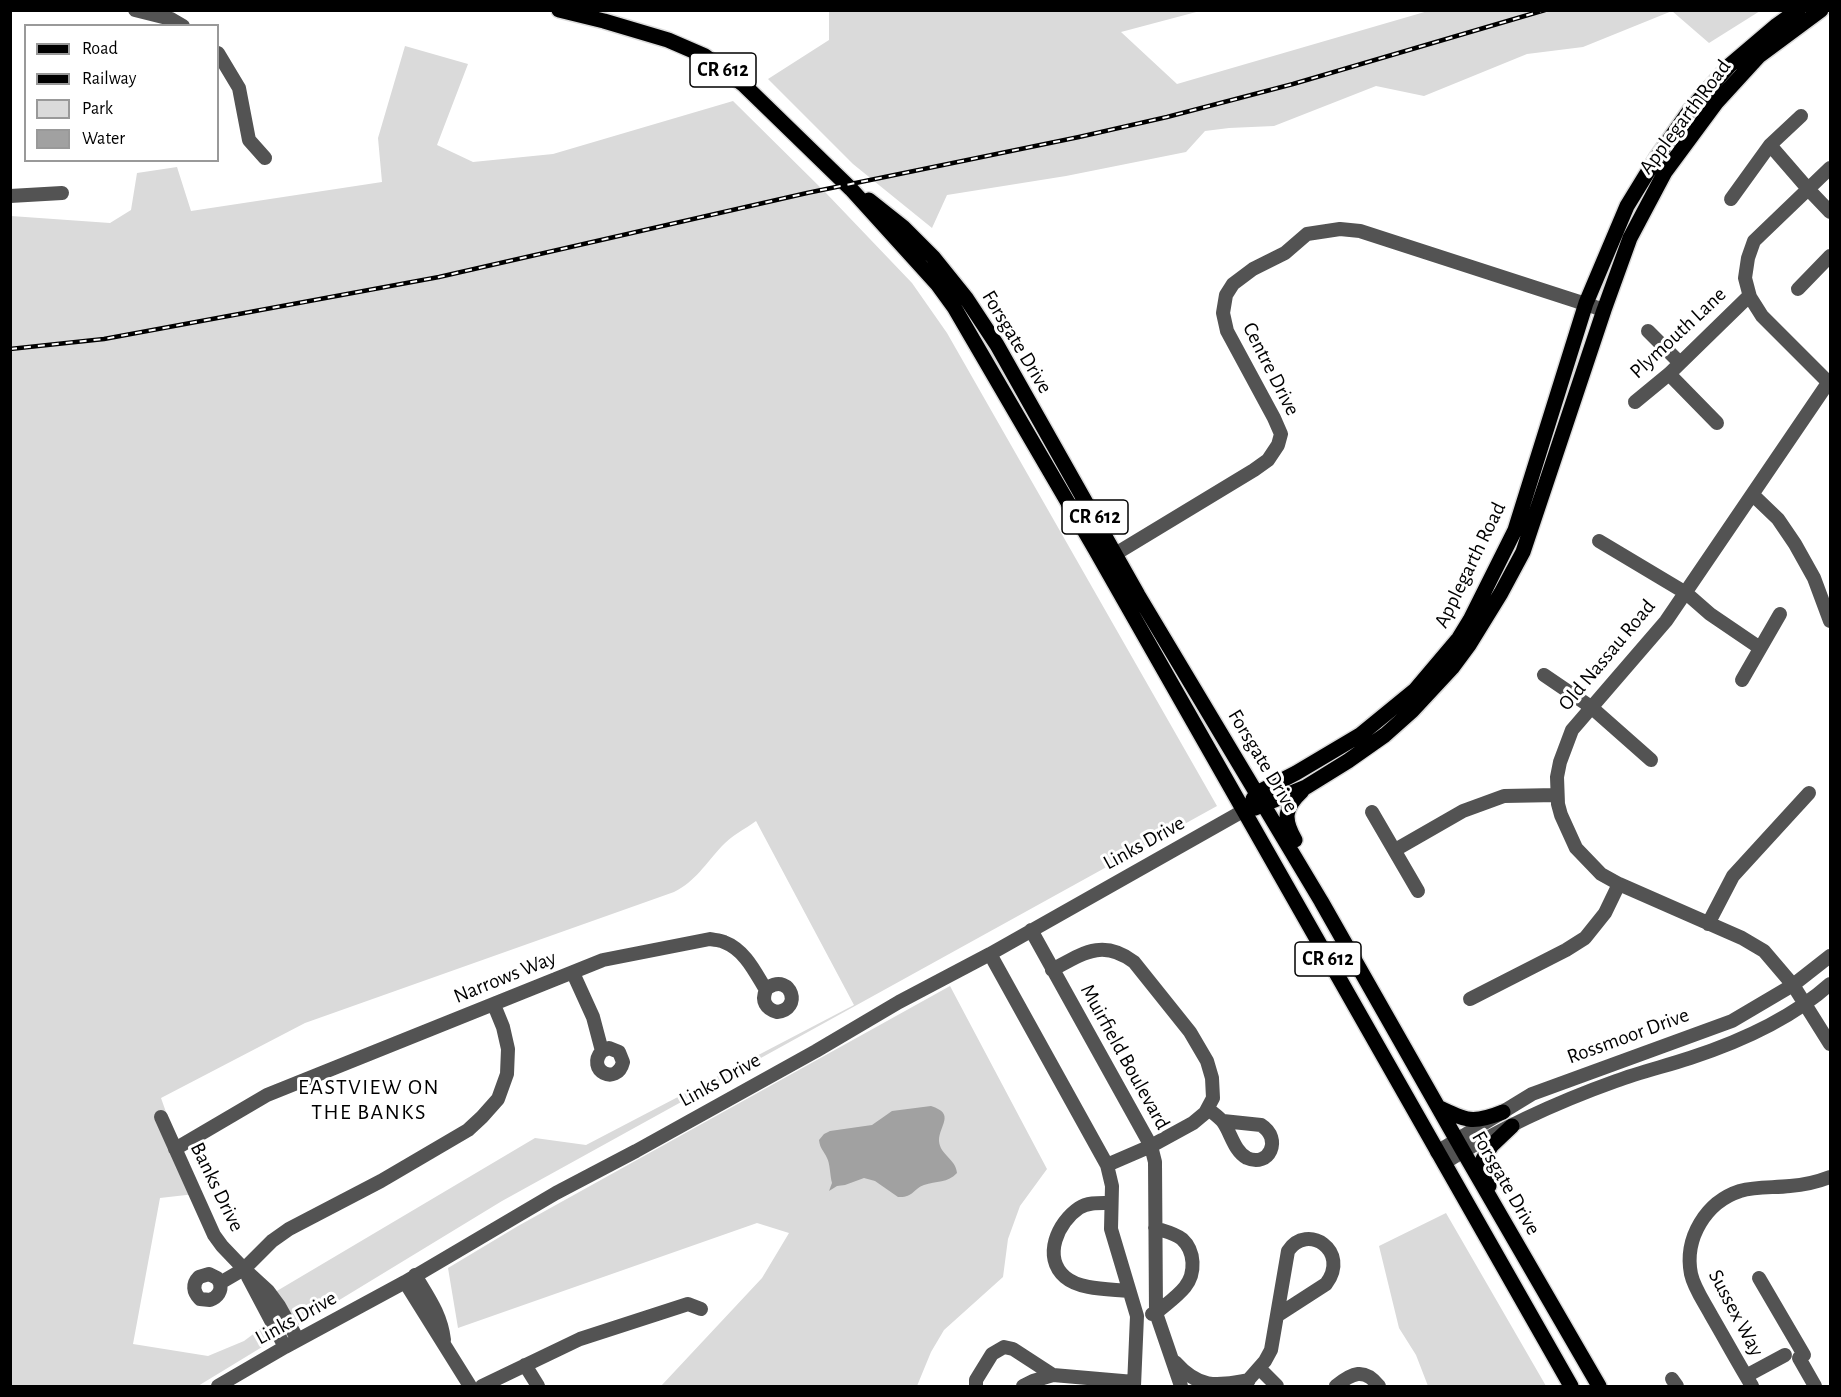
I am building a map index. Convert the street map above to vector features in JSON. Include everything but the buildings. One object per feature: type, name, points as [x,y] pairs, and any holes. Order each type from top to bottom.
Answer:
[{"type":"main road","name":"Forsgate Drive","points":[[559,10],[668,40],[705,56],[744,85],[851,189],[885,210],[940,265],[966,298],[997,345],[1243,811],[1571,1386]]},
{"type":"main road","name":"Applegarth Road","points":[[1243,811],[1296,773],[1360,735],[1415,690],[1459,638],[1515,530],[1587,303],[1627,206],[1657,157],[1690,110],[1730,64],[1798,10]]},
{"type":"main road","name":"Applegarth Road","points":[[1261,799],[1306,787],[1385,735],[1412,711],[1452,668],[1469,645],[1523,552],[1630,238],[1665,172],[1716,103],[1759,56],[1821,10]]},
{"type":"main road","name":"Forsgate Drive","points":[[1109,557],[1138,595],[1261,799],[1599,1386]]},
{"type":"main road","points":[[1306,787],[1290,805],[1287,821],[1290,832],[1310,866],[1321,901]]},
{"type":"main road","points":[[1438,1107],[1465,1119],[1485,1119],[1503,1112]]},
{"type":"main road","points":[[1499,1214],[1483,1159],[1492,1145],[1512,1126]]},
{"type":"street","points":[[135,10],[171,19],[180,24]]},
{"type":"street","points":[[219,55],[239,88],[249,140],[265,158]]},
{"type":"street","points":[[1731,199],[1770,145],[1801,116]]},
{"type":"street","points":[[1770,145],[1830,212]]},
{"type":"street","points":[[1830,168],[1754,241],[1748,258],[1745,278],[1749,296],[1762,316],[1830,382]]},
{"type":"street","points":[[10,195],[62,193]]},
{"type":"street","name":"Centre Drive","points":[[1109,557],[1254,470],[1268,460],[1278,446],[1281,434],[1227,331],[1223,313],[1226,295],[1233,284],[1253,269],[1285,253],[1307,234],[1340,229],[1360,231],[1604,310]]},
{"type":"street","points":[[1798,289],[1830,256]]},
{"type":"street","name":"Plymouth Lane","points":[[1635,402],[1669,374],[1749,296]]},
{"type":"street","points":[[1648,331],[1680,363]]},
{"type":"street","points":[[1669,374],[1717,423]]},
{"type":"street","name":"Old Nassau Road","points":[[1830,382],[1666,621],[1572,730],[1557,777],[1560,815],[1576,848],[1601,874],[1742,938],[1764,951],[1806,1003],[1830,1044]]},
{"type":"street","points":[[1753,495],[1778,519],[1795,544],[1814,578],[1830,621]]},
{"type":"street","points":[[1599,541],[1686,593],[1710,614],[1760,648]]},
{"type":"street","points":[[1742,680],[1780,614]]},
{"type":"street","points":[[1544,675],[1591,707],[1651,760]]},
{"type":"street","points":[[1708,924],[1733,876],[1809,793]]},
{"type":"street","points":[[1395,850],[1464,811],[1504,796],[1557,795]]},
{"type":"street","name":"Links Drive","points":[[218,1386],[556,1193],[706,1112],[1243,811]]},
{"type":"street","points":[[1372,812],[1418,891]]},
{"type":"street","points":[[1470,999],[1585,938],[1605,913],[1619,884]]},
{"type":"street","name":"Muirfield Boulevard","points":[[1031,930],[1151,1146],[1155,1162],[1156,1313],[1181,1386]]},
{"type":"street","name":"Narrows Way","points":[[175,1149],[267,1095],[603,960],[710,939],[724,942],[738,950],[748,961],[766,990],[763,999],[767,1007],[777,1012],[786,1010],[792,997],[789,989],[778,983],[769,987]]},
{"type":"street","points":[[1052,970],[1094,949],[1115,951],[1125,955],[1134,962],[1190,1032],[1207,1061],[1212,1078],[1213,1098],[1208,1109],[1193,1123],[1151,1146],[1107,1165]]},
{"type":"street","points":[[990,954],[1107,1165],[1112,1186],[1111,1229],[1137,1316],[1134,1384],[1053,1375],[1023,1386]]},
{"type":"street","name":"Rossmoor Drive","points":[[1440,1157],[1460,1145],[1503,1112],[1533,1094],[1732,1021],[1793,986],[1830,956]]},
{"type":"street","points":[[573,973],[593,1017],[602,1050]]},
{"type":"street","name":"Rossmoor Drive","points":[[1460,1145],[1512,1126],[1560,1103],[1617,1080],[1693,1057],[1741,1039],[1806,1003],[1830,984]]},
{"type":"street","points":[[220,1283],[244,1269],[272,1241],[289,1229],[381,1181],[468,1130],[482,1117],[498,1100],[507,1074],[508,1049],[503,1026],[494,1005]]},
{"type":"street","points":[[1732,1021],[1741,1039]]},
{"type":"street","points":[[1591,1072],[1594,1089]]},
{"type":"street","points":[[1208,1109],[1223,1121]]},
{"type":"street","name":"Banks Drive","points":[[161,1117],[214,1235],[244,1269],[268,1290],[298,1340]]},
{"type":"street","name":"Sussex Way","points":[[1749,1381],[1698,1291],[1691,1274],[1690,1257],[1698,1226],[1704,1215],[1721,1200],[1738,1191],[1760,1187],[1791,1186],[1830,1177]]},
{"type":"street","points":[[1111,1203],[1089,1204],[1080,1208],[1058,1233],[1053,1251],[1055,1261],[1064,1276],[1071,1281],[1083,1285],[1128,1291]]},
{"type":"street","points":[[1137,1316],[1156,1313],[1184,1288],[1193,1263],[1188,1247],[1182,1240],[1170,1232],[1155,1228]]},
{"type":"street","points":[[1170,1356],[1193,1379],[1210,1384],[1246,1383],[1265,1361],[1270,1350],[1288,1251],[1297,1242],[1318,1240],[1333,1256],[1335,1270],[1332,1277],[1326,1284],[1278,1315]]},
{"type":"street","name":"Banks Drive","points":[[244,1269],[285,1347]]},
{"type":"street","points":[[410,1278],[444,1345],[470,1386]]},
{"type":"street","points":[[1759,1278],[1804,1355],[1799,1358],[1815,1386]]},
{"type":"street","points":[[482,1386],[580,1339],[688,1304],[701,1309]]},
{"type":"street","points":[[976,1386],[976,1380],[992,1354],[1004,1347],[1013,1349],[1053,1375]]},
{"type":"street","points":[[1749,1381],[1785,1355]]},
{"type":"street","points":[[525,1365],[538,1386]]},
{"type":"street","points":[[1259,1368],[1277,1386]]},
{"type":"street","points":[[1336,1386],[1357,1374],[1371,1377],[1379,1386]]},
{"type":"green space","points":[[829,11],[1200,11],[1121,32],[1177,84],[1428,11],[1672,11],[1583,47],[1527,54],[1424,96],[1376,86],[1274,126],[1205,131],[1186,152],[1066,176],[947,195],[932,228],[853,164],[768,79],[829,40]]},
{"type":"green space","points":[[1672,11],[1760,11],[1709,43]]},
{"type":"green space","points":[[405,46],[468,64],[437,145],[473,162],[553,154],[733,101],[912,283],[947,333],[1217,806],[502,1201],[198,1386],[11,1386],[11,216],[110,223],[131,210],[137,173],[177,167],[191,211],[382,182],[378,138]],"holes":[[[756,821],[854,1005],[586,1145],[535,1138],[265,1298],[276,1317],[244,1341],[208,1356],[133,1344],[160,1198],[195,1194],[161,1098],[305,1023],[674,892],[694,878],[726,842]]]},
{"type":"green space","points":[[950,986],[1047,1169],[1020,1206],[1008,1239],[1003,1277],[944,1330],[931,1352],[917,1386],[661,1386],[762,1278],[789,1233],[757,1223],[458,1328],[448,1268],[518,1226]]},
{"type":"green space","points":[[1446,1213],[1546,1386],[1428,1386],[1416,1355],[1399,1328],[1379,1246]]},
{"type":"water","points":[[931,1106],[939,1109],[945,1116],[939,1141],[940,1146],[951,1160],[957,1173],[946,1180],[924,1185],[903,1197],[898,1197],[875,1181],[864,1178],[837,1186],[829,1191],[832,1183],[829,1163],[819,1140],[824,1134],[830,1131],[872,1125],[892,1111]]},
{"type":"railway","points":[[10,349],[104,339],[439,277],[807,193],[1079,137],[1293,84],[1545,10]]},
{"type":"district","name":"EASTVIEW ON THE BANKS","points":[[369,1100]]}]
